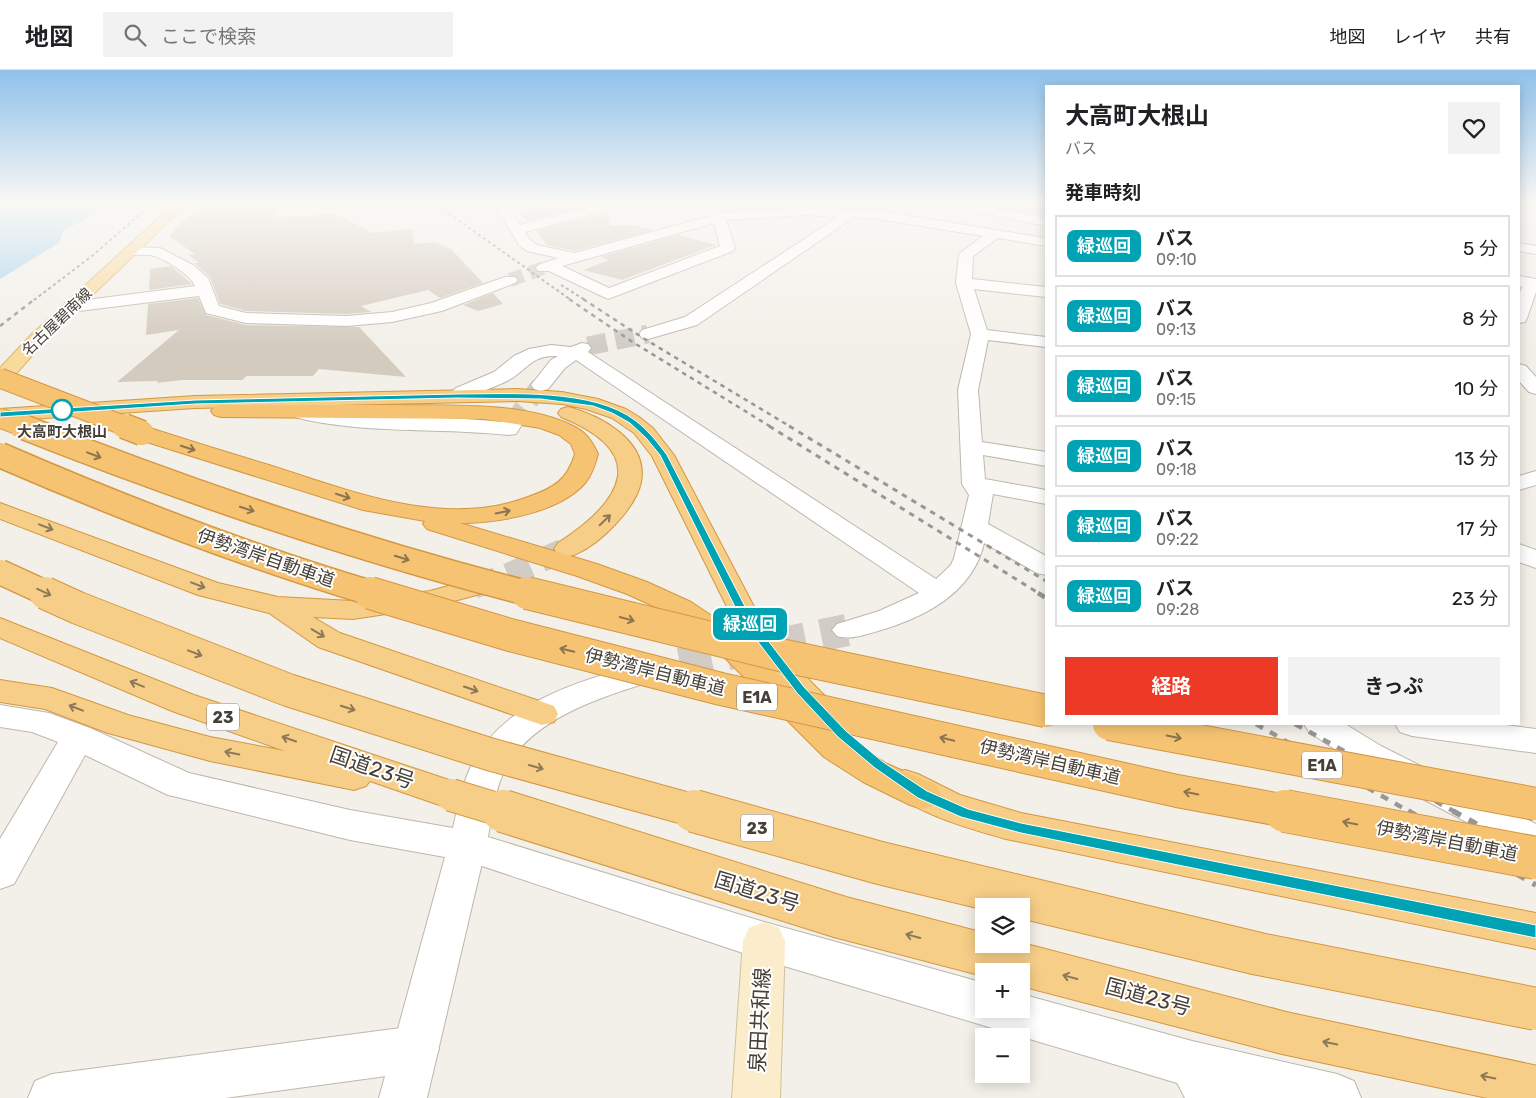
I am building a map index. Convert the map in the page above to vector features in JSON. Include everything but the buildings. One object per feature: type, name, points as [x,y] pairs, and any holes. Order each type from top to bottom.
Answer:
[{"type":"highway","points":[[0,379],[142,433],[586,570],[637,588],[681,608],[717,633],[836,748],[875,773],[966,814],[1021,828],[1536,931]]},
{"type":"highway","points":[[4,420],[195,402],[457,396],[516,395],[569,399],[601,407],[633,422],[648,436],[663,455],[747,621],[800,690],[842,734],[879,765],[922,795]]},
{"type":"highway","points":[[4,420],[483,403],[545,408],[584,418],[601,426],[614,436],[622,446],[630,469],[628,484],[622,499],[610,515],[591,533],[567,549]]},
{"type":"highway","points":[[221,411],[471,412],[502,414],[541,421],[567,431],[580,440],[586,450],[587,462],[579,475],[565,488],[547,498],[524,507],[495,513],[439,516],[372,505]]},
{"type":"highway","points":[[4,420],[200,493],[318,532],[478,581],[657,628],[884,678],[1045,711]]},
{"type":"highway","name":"伊勢湾岸自動車道","points":[[0,455],[78,489],[215,541],[351,587],[510,635],[721,689],[1177,791],[1536,858]]},
{"type":"highway","points":[[0,510],[208,589],[278,606],[353,610],[432,599],[470,588]]},
{"type":"highway","name":"23","points":[[0,572],[78,608],[288,690],[489,754],[889,865],[1259,954],[1536,1009]]},
{"type":"highway","points":[[278,606],[329,640],[542,714]]},
{"type":"highway","name":"国道23号","points":[[0,627],[183,703],[451,795],[840,918],[1284,1032],[1536,1088]]},
{"type":"highway","points":[[0,691],[52,699],[120,725],[210,749],[451,795]]},
{"type":"highway","name":"E1A","points":[[1114,725],[1536,804]]},
{"type":"main road","name":"名古屋碧南線","points":[[0,379],[37,339],[131,251]]},
{"type":"main road","name":"泉田共和線","points":[[756,1098],[764,941]]},
{"type":"street","points":[[131,251],[155,251],[188,268],[200,278],[212,309],[246,318],[348,321],[392,317],[436,307],[510,280]]},
{"type":"street","points":[[546,251],[574,257]]},
{"type":"street","points":[[595,251],[547,267],[608,294],[720,251]]},
{"type":"street","points":[[648,334],[691,321],[796,251]]},
{"type":"street","points":[[847,630],[884,621],[917,607],[938,593],[963,568],[975,528],[981,495],[974,484],[968,390],[980,334],[964,283],[966,254],[970,251]]},
{"type":"street","points":[[1520,314],[1529,282]]},
{"type":"street","points":[[964,283],[1045,292]]},
{"type":"street","points":[[72,307],[205,290]]},
{"type":"street","points":[[1520,318],[1536,320]]},
{"type":"street","points":[[980,334],[1045,342]]},
{"type":"street","points":[[541,385],[558,364],[581,349]]},
{"type":"street","points":[[457,396],[468,389],[509,373],[527,356],[550,350],[581,349]]},
{"type":"street","points":[[581,349],[582,356],[938,593]]},
{"type":"street","points":[[1520,359],[1536,363]]},
{"type":"street","points":[[1520,371],[1536,388]]},
{"type":"street","points":[[297,412],[320,419],[360,422],[510,426]]},
{"type":"street","points":[[972,447],[1045,459]]},
{"type":"street","points":[[1520,483],[1536,478]]},
{"type":"street","points":[[974,484],[1045,497]]},
{"type":"street","points":[[975,528],[1045,566]]},
{"type":"street","points":[[1520,552],[1536,560]]},
{"type":"street","points":[[403,1098],[486,771],[502,747],[515,734],[564,700],[597,687],[680,664]]},
{"type":"street","points":[[0,716],[37,721],[78,737],[182,785],[350,825],[467,846],[764,941],[975,1001]]},
{"type":"street","points":[[1323,725],[1369,755],[1536,841]]},
{"type":"street","points":[[1419,725],[1536,742]]},
{"type":"street","points":[[0,873],[78,737]]},
{"type":"street","points":[[1025,1018],[1201,1081],[1337,1098]]},
{"type":"street","points":[[52,1098],[416,1049]]},
{"type":"water","points":[[0,251],[46,251],[0,279]]},
{"type":"tunnel","points":[[510,280],[543,268]]},
{"type":"tunnel","points":[[588,346],[648,334]]},
{"type":"tunnel","points":[[512,423],[541,385]]},
{"type":"tunnel","points":[[474,587],[506,576],[567,549]]},
{"type":"tunnel","points":[[680,664],[847,630]]},
{"type":"railway","points":[[34,300],[98,251]]},
{"type":"railway","points":[[502,251],[571,300]]},
{"type":"railway","points":[[561,285],[585,300]]},
{"type":"railway","points":[[0,326],[35,299]]},
{"type":"railway","points":[[569,299],[631,341],[771,427]]},
{"type":"railway","points":[[583,299],[643,338],[791,427]]},
{"type":"railway","points":[[769,426],[1040,594]]},
{"type":"railway","points":[[789,426],[1045,580]]},
{"type":"railway","points":[[1038,593],[1045,597]]},
{"type":"railway","points":[[1258,725],[1410,812]]},
{"type":"railway","points":[[1297,725],[1455,812]]},
{"type":"railway","points":[[1408,811],[1536,885]]},
{"type":"railway","points":[[1453,811],[1536,857]]},
{"type":"bus line","name":"緑巡回","points":[[0,415],[195,402],[457,396],[516,395],[569,399],[594,404],[615,412],[633,422],[648,436],[663,455],[747,621],[800,690],[842,734],[879,765],[922,795],[966,814],[1021,828],[1536,931]]},
{"type":"place","name":"大高町大根山","points":[[62,410]]}]
